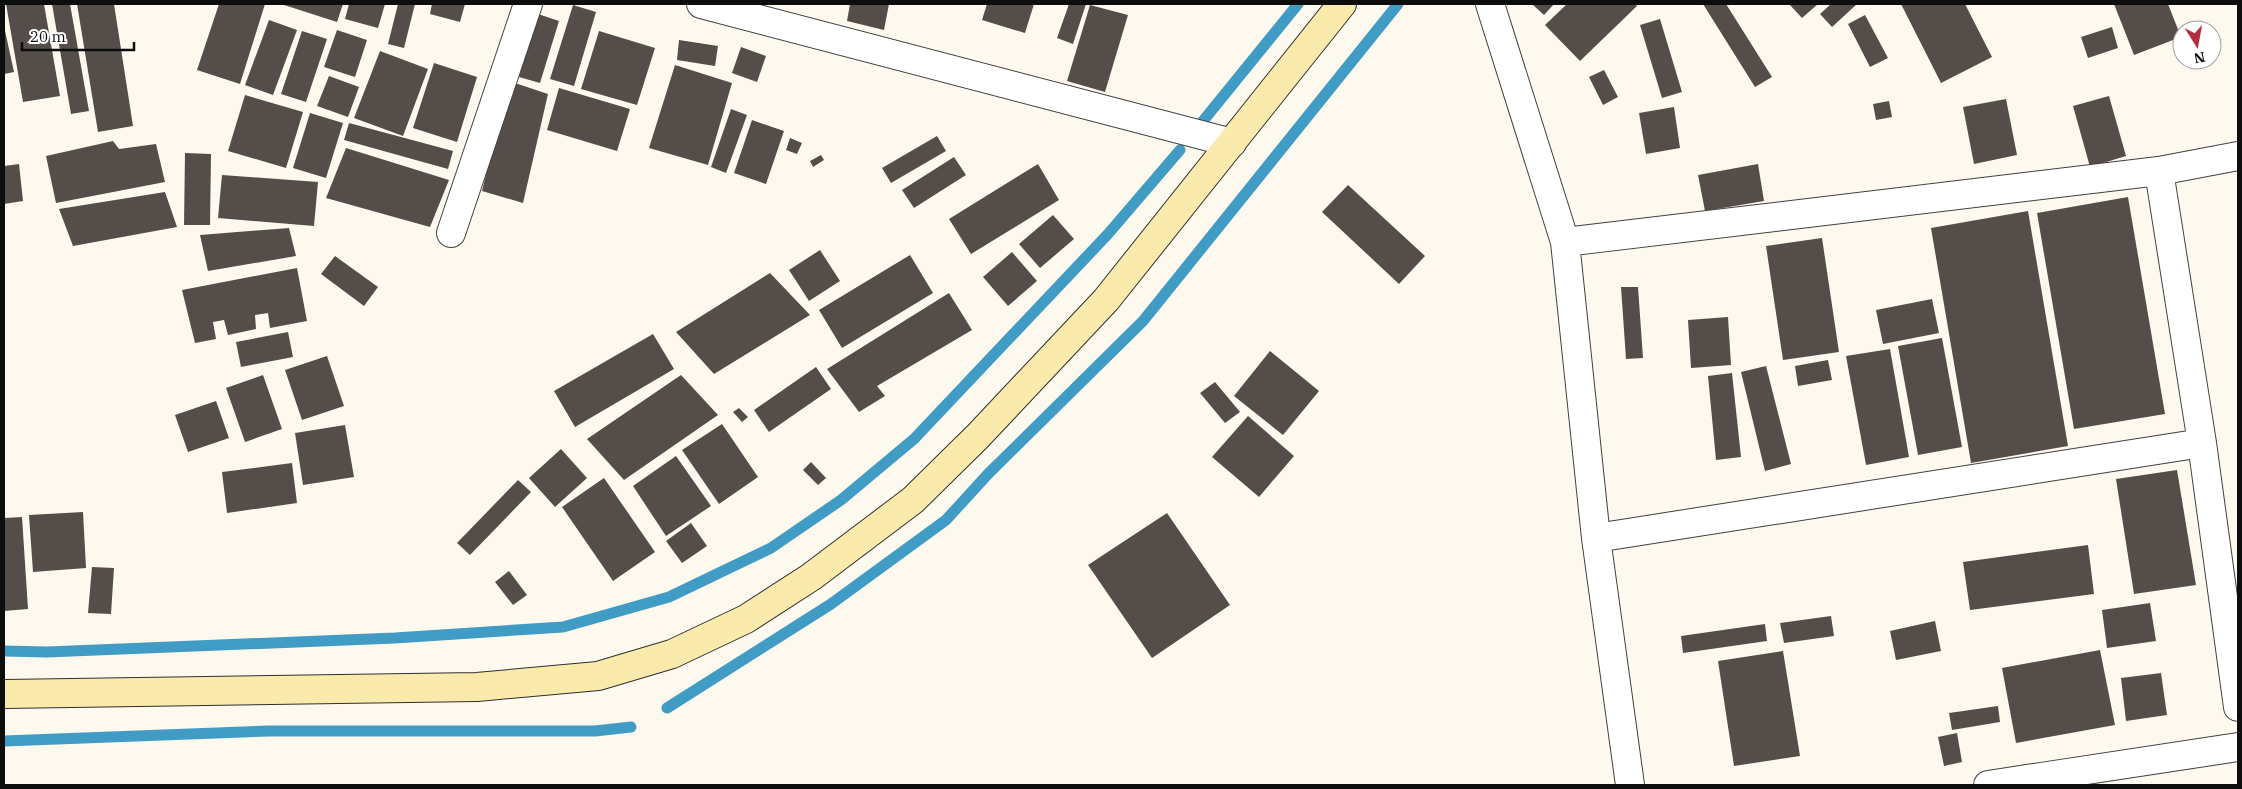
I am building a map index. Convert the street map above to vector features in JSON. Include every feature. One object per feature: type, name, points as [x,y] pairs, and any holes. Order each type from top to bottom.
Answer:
[{"type":"street","points":[[451,233],[528,4]]},
{"type":"street","points":[[701,4],[1232,143]]},
{"type":"street","points":[[4,694],[477,687],[598,676],[672,654],[746,619],[812,577],[913,500],[985,430],[1106,300],[1342,4]]},
{"type":"street","points":[[1490,4],[1494,9],[1565,242],[1596,538],[1630,785]]},
{"type":"street","points":[[1565,242],[2159,171],[2238,156]]},
{"type":"street","points":[[2159,171],[2202,443],[2238,707]]},
{"type":"street","points":[[1596,538],[2202,443]]},
{"type":"street","points":[[1988,785],[2238,747]]},
{"type":"building","points":[[6,4],[44,4],[60,96],[23,102]]},
{"type":"building","points":[[52,4],[70,4],[89,111],[71,114]]},
{"type":"building","points":[[77,4],[114,4],[133,126],[98,132]]},
{"type":"building","points":[[219,4],[265,4],[240,84],[197,70]]},
{"type":"building","points":[[281,4],[343,4],[337,22]]},
{"type":"building","points":[[349,4],[385,4],[378,28],[345,19]]},
{"type":"building","points":[[398,4],[415,4],[404,48],[388,44]]},
{"type":"building","points":[[432,4],[465,4],[460,22],[430,14]]},
{"type":"building","points":[[850,4],[889,4],[884,30],[847,21]]},
{"type":"building","points":[[987,4],[1034,4],[1025,33],[982,20]]},
{"type":"building","points":[[1069,4],[1086,4],[1073,44],[1057,38]]},
{"type":"building","points":[[1532,4],[1554,4],[1544,15]]},
{"type":"building","points":[[1567,4],[1635,4],[1637,6],[1580,61],[1545,25]]},
{"type":"building","points":[[1703,4],[1726,4],[1772,77],[1755,87]]},
{"type":"building","points":[[1789,4],[1818,4],[1802,18]]},
{"type":"building","points":[[1831,4],[1857,4],[1832,27],[1820,14]]},
{"type":"building","points":[[1901,4],[1965,4],[1992,57],[1941,83]]},
{"type":"building","points":[[2114,4],[2168,4],[2174,20],[2172,20],[2172,40],[2134,55]]},
{"type":"building","points":[[573,5],[596,12],[574,86],[550,79]]},
{"type":"building","points":[[1090,5],[1128,15],[1105,92],[1067,81]]},
{"type":"building","points":[[538,14],[559,21],[540,83],[519,77]]},
{"type":"building","points":[[1865,15],[1888,58],[1870,67],[1848,24]]},
{"type":"building","points":[[1660,19],[1682,92],[1662,98],[1640,25]]},
{"type":"building","points":[[269,20],[297,30],[273,95],[245,85]]},
{"type":"building","points":[[4,26],[14,72],[4,74]]},
{"type":"building","points":[[2112,27],[2118,48],[2088,58],[2081,37]]},
{"type":"building","points":[[337,30],[367,40],[355,77],[324,67]]},
{"type":"building","points":[[302,31],[327,39],[306,102],[281,94]]},
{"type":"building","points":[[599,31],[655,48],[637,105],[581,89]]},
{"type":"building","points":[[679,40],[718,46],[715,66],[677,60]]},
{"type":"building","points":[[741,47],[766,56],[757,82],[732,73]]},
{"type":"building","points":[[380,51],[428,69],[403,136],[354,118]]},
{"type":"building","points":[[434,63],[477,77],[457,142],[413,128]]},
{"type":"building","points":[[675,65],[732,83],[708,165],[649,148]]},
{"type":"building","points":[[1604,70],[1618,97],[1603,105],[1589,77]]},
{"type":"building","points":[[329,76],[359,87],[348,117],[317,106]]},
{"type":"building","points":[[509,81],[548,94],[523,203],[482,191]]},
{"type":"building","points":[[559,88],[630,109],[617,151],[547,130]]},
{"type":"building","points":[[245,95],[303,112],[286,168],[228,151]]},
{"type":"building","points":[[2109,96],[2126,156],[2090,167],[2073,106]]},
{"type":"building","points":[[2006,99],[2017,155],[1974,164],[1963,107]]},
{"type":"building","points":[[1889,101],[1892,117],[1876,120],[1873,104]]},
{"type":"building","points":[[1674,107],[1680,148],[1646,154],[1639,113]]},
{"type":"building","points":[[731,109],[747,115],[726,173],[711,167]]},
{"type":"building","points":[[310,113],[343,123],[326,178],[293,168]]},
{"type":"building","points":[[752,120],[784,131],[766,184],[734,173]]},
{"type":"building","points":[[349,123],[453,151],[448,169],[344,140]]},
{"type":"building","points":[[937,136],[946,151],[891,183],[882,168]]},
{"type":"building","points":[[790,138],[802,143],[797,154],[786,150]]},
{"type":"building","points":[[113,141],[119,149],[156,144],[165,182],[56,203],[46,156]]},
{"type":"building","points":[[346,148],[449,180],[430,227],[326,198]]},
{"type":"building","points":[[185,153],[211,154],[210,225],[184,225]]},
{"type":"building","points":[[821,155],[824,160],[813,167],[810,161]]},
{"type":"building","points":[[954,157],[966,175],[914,208],[902,190]]},
{"type":"building","points":[[19,164],[23,201],[4,204],[4,166]]},
{"type":"building","points":[[1038,164],[1059,200],[971,254],[949,219]]},
{"type":"building","points":[[1758,164],[1764,201],[1705,211],[1698,175]]},
{"type":"building","points":[[222,175],[318,182],[314,226],[218,218]]},
{"type":"building","points":[[1348,185],[1425,256],[1399,284],[1322,212]]},
{"type":"building","points":[[165,192],[177,227],[73,246],[59,209]]},
{"type":"building","points":[[2128,197],[2165,414],[2074,429],[2037,213]]},
{"type":"building","points":[[2028,211],[2068,446],[1971,463],[1931,228]]},
{"type":"building","points":[[1053,215],[1074,239],[1040,268],[1019,244]]},
{"type":"building","points":[[289,228],[296,256],[208,271],[200,235]]},
{"type":"building","points":[[1822,238],[1839,352],[1783,360],[1766,246]]},
{"type":"building","points":[[820,250],[840,281],[809,301],[789,270]]},
{"type":"building","points":[[1012,252],[1037,281],[1008,306],[983,277]]},
{"type":"building","points":[[910,255],[933,293],[842,348],[819,310]]},
{"type":"building","points":[[335,256],[378,287],[364,306],[321,274]]},
{"type":"building","points":[[297,268],[307,321],[270,328],[268,313],[255,315],[256,329],[228,335],[224,320],[213,322],[216,339],[195,343],[182,290]]},
{"type":"building","points":[[770,273],[810,315],[714,374],[676,332]]},
{"type":"building","points":[[1621,287],[1638,287],[1643,358],[1626,359]]},
{"type":"building","points":[[949,293],[972,330],[877,386],[885,396],[859,412],[827,369]]},
{"type":"building","points":[[1932,299],[1939,333],[1883,344],[1876,310]]},
{"type":"building","points":[[1728,317],[1731,365],[1691,368],[1688,320]]},
{"type":"building","points":[[288,332],[293,357],[241,367],[236,342]]},
{"type":"building","points":[[653,334],[674,369],[575,427],[554,391]]},
{"type":"building","points":[[1942,338],[1962,447],[1918,455],[1898,346]]},
{"type":"building","points":[[1890,349],[1909,457],[1866,465],[1846,356]]},
{"type":"building","points":[[1270,351],[1319,391],[1283,435],[1234,396]]},
{"type":"building","points":[[327,356],[344,406],[302,420],[285,370]]},
{"type":"building","points":[[1828,360],[1832,380],[1798,386],[1795,366]]},
{"type":"building","points":[[1766,366],[1791,464],[1765,471],[1741,372]]},
{"type":"building","points":[[816,367],[831,389],[769,432],[754,410]]},
{"type":"building","points":[[1732,373],[1741,457],[1716,460],[1708,376]]},
{"type":"building","points":[[263,375],[282,429],[245,442],[226,388]]},
{"type":"building","points":[[681,375],[718,415],[624,480],[587,439]]},
{"type":"building","points":[[1215,382],[1240,412],[1225,423],[1200,393]]},
{"type":"building","points":[[216,401],[229,438],[188,452],[175,415]]},
{"type":"building","points":[[739,408],[748,417],[742,422],[733,412]]},
{"type":"building","points":[[1248,416],[1294,456],[1259,497],[1212,457]]},
{"type":"building","points":[[722,424],[758,477],[719,504],[682,450]]},
{"type":"building","points":[[345,425],[354,477],[303,485],[295,433]]},
{"type":"building","points":[[561,449],[587,478],[555,507],[529,478]]},
{"type":"building","points":[[676,456],[711,506],[666,536],[633,486]]},
{"type":"building","points":[[811,462],[826,478],[818,485],[803,470]]},
{"type":"building","points":[[292,463],[297,503],[227,513],[222,472]]},
{"type":"building","points":[[2177,470],[2196,585],[2134,594],[2116,479]]},
{"type":"building","points":[[604,478],[655,552],[613,581],[562,507]]},
{"type":"building","points":[[518,480],[531,492],[470,555],[457,543]]},
{"type":"building","points":[[83,512],[86,568],[33,572],[29,515]]},
{"type":"building","points":[[1167,513],[1230,605],[1152,658],[1088,565]]},
{"type":"building","points":[[22,517],[28,609],[4,611],[4,518]]},
{"type":"building","points":[[691,523],[707,546],[682,563],[666,541]]},
{"type":"building","points":[[2088,545],[2094,594],[1970,610],[1963,562]]},
{"type":"building","points":[[92,567],[114,568],[111,614],[88,613]]},
{"type":"building","points":[[509,571],[527,595],[513,605],[495,582]]},
{"type":"building","points":[[2150,603],[2156,641],[2107,648],[2102,610]]},
{"type":"building","points":[[1831,616],[1834,636],[1784,643],[1780,623]]},
{"type":"building","points":[[1935,621],[1941,651],[1896,660],[1890,631]]},
{"type":"building","points":[[1765,624],[1767,641],[1683,653],[1681,636]]},
{"type":"building","points":[[2100,650],[2115,725],[2016,743],[2002,668]]},
{"type":"building","points":[[1783,651],[1800,756],[1734,766],[1718,661]]},
{"type":"building","points":[[2161,673],[2167,715],[2126,721],[2121,678]]},
{"type":"building","points":[[1998,706],[2000,722],[1952,730],[1949,713]]},
{"type":"building","points":[[1957,733],[1962,762],[1944,766],[1938,737]]},
{"type":"waterway","points":[[1203,121],[1298,4]]},
{"type":"waterway","points":[[667,708],[831,604],[946,520],[988,474],[1143,321],[1398,4]]},
{"type":"waterway","points":[[4,651],[47,652],[395,638],[563,627],[669,597],[771,548],[841,500],[914,439],[1108,234],[1180,150]]},
{"type":"waterway","points":[[4,741],[269,731],[595,731],[631,727]]}]
